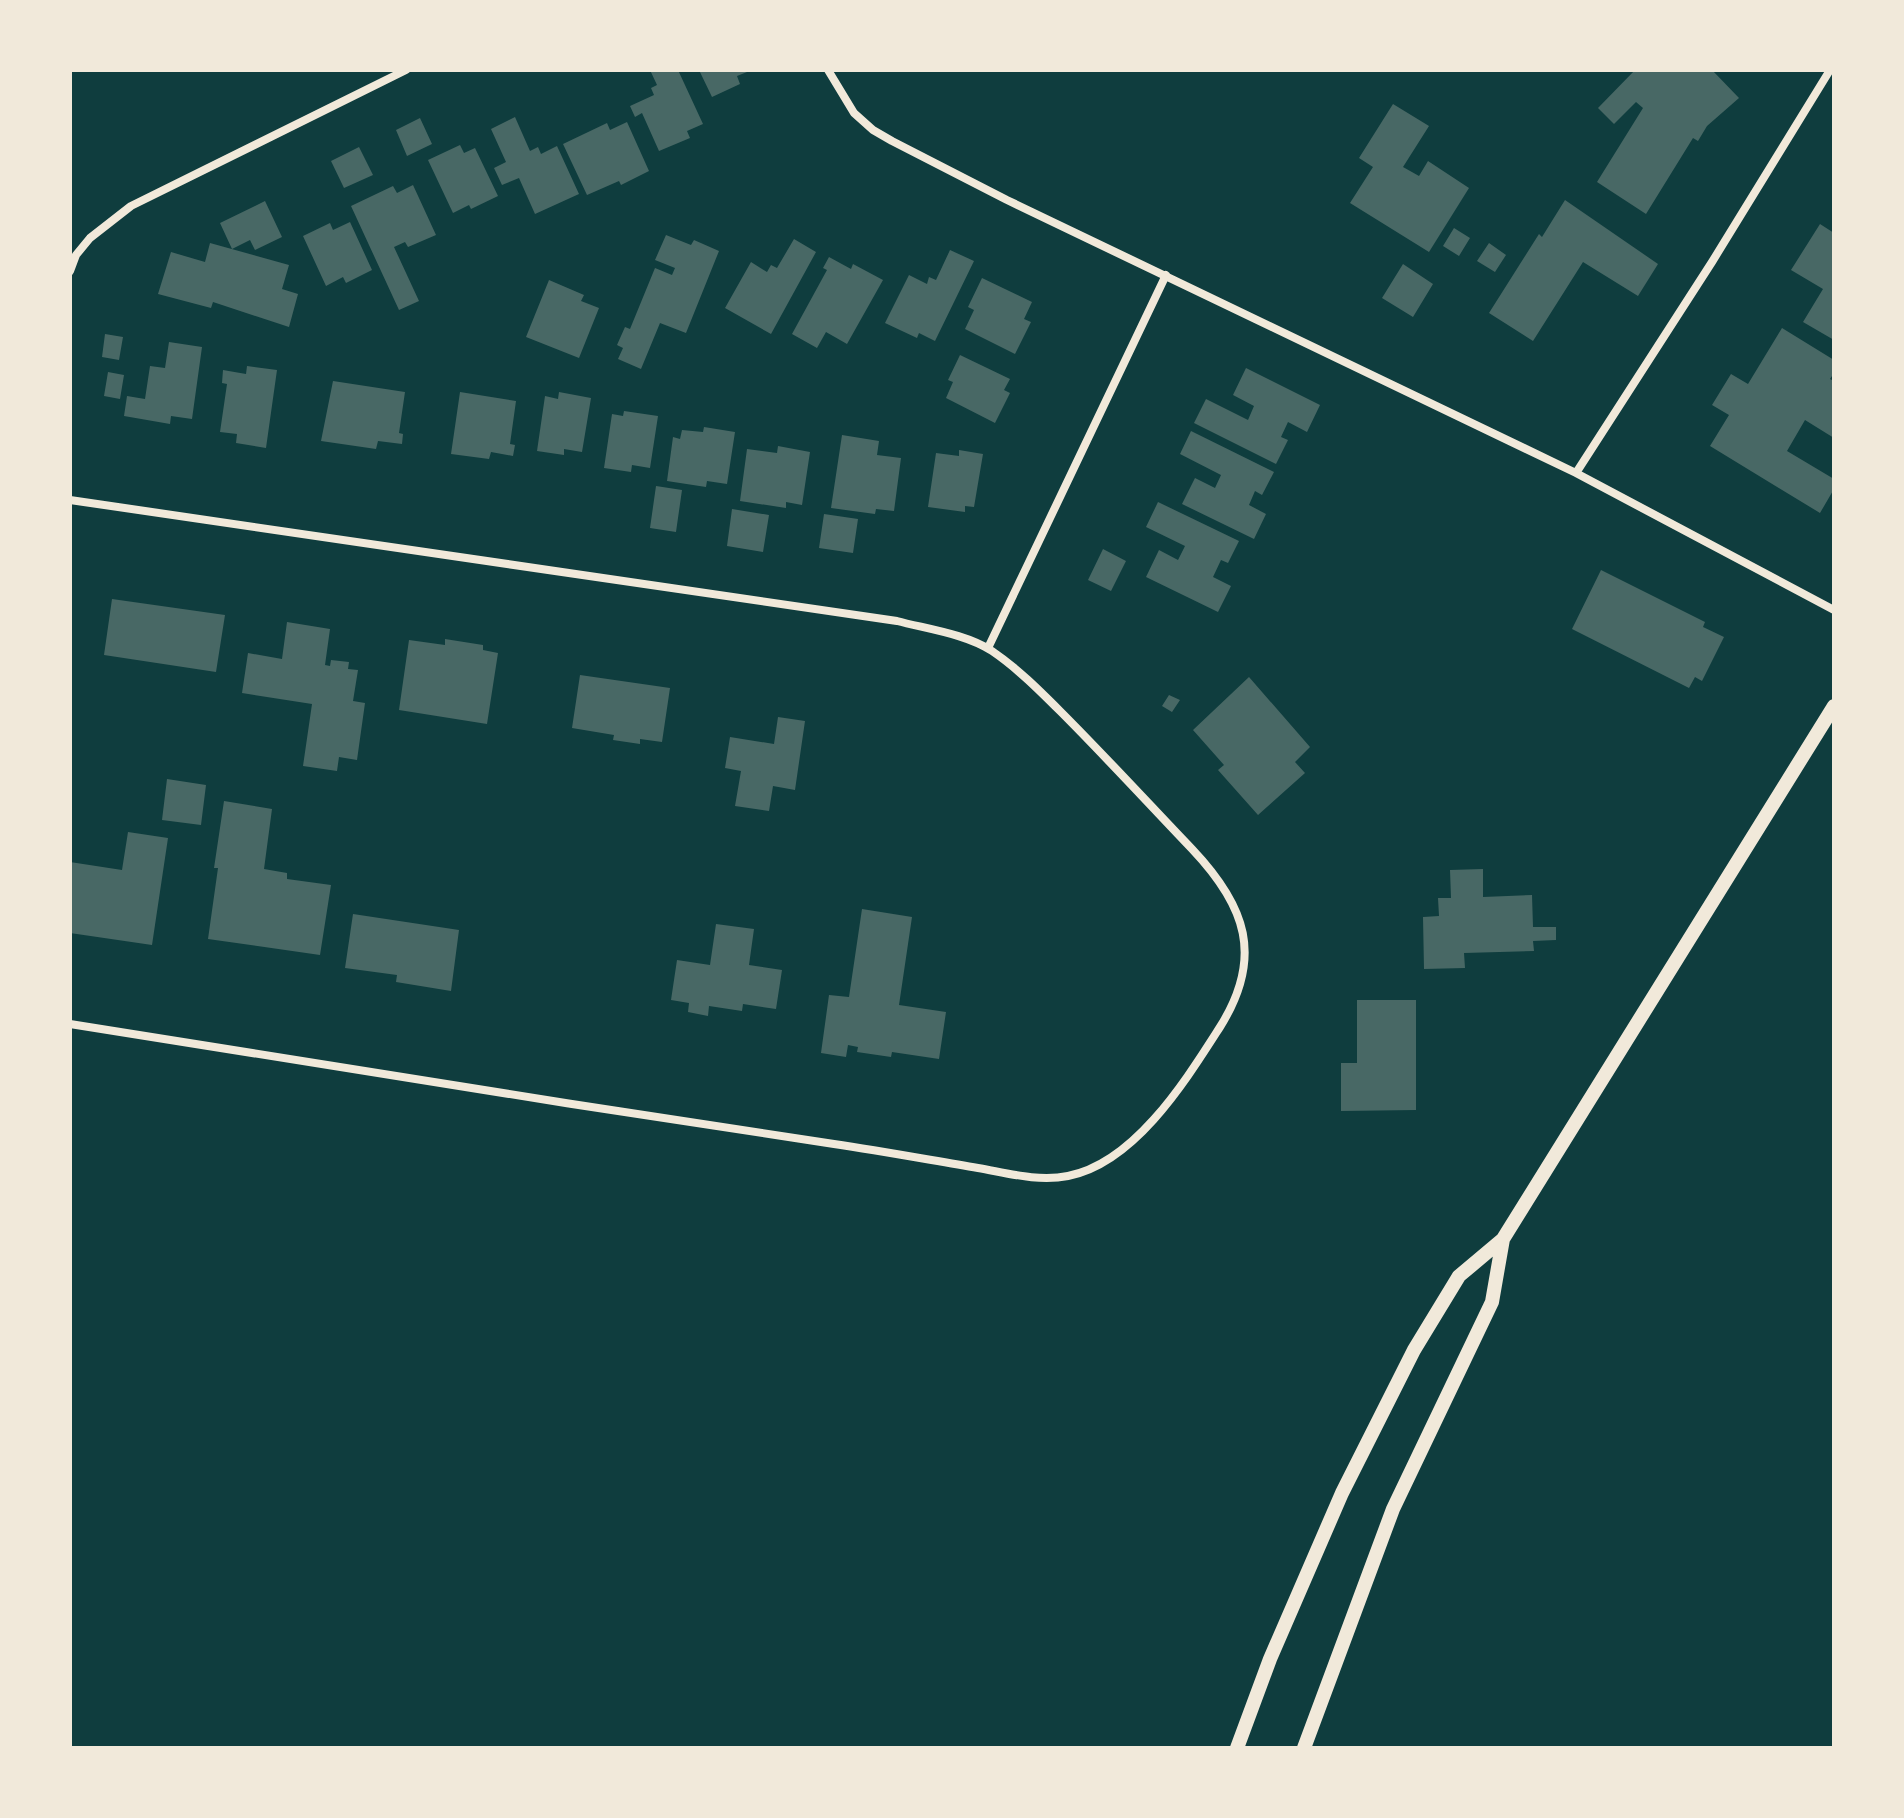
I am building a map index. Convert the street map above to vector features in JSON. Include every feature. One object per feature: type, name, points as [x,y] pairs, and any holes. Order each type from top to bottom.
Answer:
[{"type":"street","points":[[70,271],[76,255],[90,238],[131,206],[406,70]]},
{"type":"street","points":[[828,70],[854,113],[873,130],[1007,200],[1576,473],[1834,610]]},
{"type":"street","points":[[1576,473],[1712,262],[1830,70]]},
{"type":"street","points":[[988,648],[1166,275]]},
{"type":"street","points":[[70,500],[897,621],[988,648],[1022,674],[1075,726],[1202,859],[1237,909],[1246,937],[1245,973],[1230,1011],[1206,1049],[1150,1124],[1130,1143],[1090,1168],[1068,1176],[1033,1178],[845,1145],[70,1024]]},
{"type":"street","points":[[1237,1748],[1270,1659],[1342,1493],[1414,1350],[1459,1276],[1503,1239],[1834,706]]},
{"type":"street","points":[[1304,1748],[1393,1509],[1492,1302],[1503,1239]]},
{"type":"building","points":[[650,70],[678,70],[703,124],[687,131],[690,138],[659,151],[642,113],[635,117],[630,106],[654,95],[651,88],[657,85]]},
{"type":"building","points":[[699,70],[752,70],[737,76],[740,84],[712,97]]},
{"type":"building","points":[[1635,70],[1712,70],[1739,98],[1707,126],[1698,141],[1693,138],[1646,214],[1597,182],[1643,108],[1636,102],[1614,124],[1598,108]]},
{"type":"building","points":[[1393,104],[1429,126],[1403,167],[1419,176],[1428,161],[1469,188],[1429,252],[1350,203],[1373,167],[1359,158]]},
{"type":"building","points":[[515,117],[530,151],[538,147],[541,154],[557,146],[579,194],[535,214],[519,178],[502,185],[494,168],[506,162],[491,129]]},
{"type":"building","points":[[420,118],[432,144],[407,156],[396,130]]},
{"type":"building","points":[[627,122],[649,171],[621,185],[619,181],[587,195],[563,144],[607,123],[610,130]]},
{"type":"building","points":[[460,145],[464,153],[475,148],[498,196],[471,209],[469,205],[453,213],[428,160]]},
{"type":"building","points":[[359,147],[373,175],[344,188],[331,161]]},
{"type":"building","points":[[413,185],[436,235],[408,247],[405,242],[394,247],[419,301],[399,310],[351,206],[393,186],[397,193]]},
{"type":"building","points":[[1565,200],[1658,264],[1638,296],[1583,262],[1533,341],[1489,313],[1539,234],[1542,237]]},
{"type":"building","points":[[265,201],[282,237],[255,250],[250,240],[232,249],[220,223]]},
{"type":"building","points":[[350,222],[372,270],[346,283],[343,277],[326,286],[303,236],[330,223],[333,230]]},
{"type":"building","points":[[1820,224],[1834,233],[1834,340],[1803,322],[1823,289],[1791,270]]},
{"type":"building","points":[[1454,228],[1470,238],[1459,256],[1443,246]]},
{"type":"building","points":[[666,235],[691,245],[694,240],[719,251],[686,333],[660,323],[641,369],[618,359],[623,348],[617,345],[625,327],[630,329],[655,268],[672,275],[675,268],[655,260]]},
{"type":"building","points":[[794,239],[816,252],[771,334],[725,308],[751,262],[767,272],[771,265],[777,268]]},
{"type":"building","points":[[210,243],[289,265],[282,289],[298,294],[289,327],[213,302],[211,308],[158,294],[171,252],[205,262]]},
{"type":"building","points":[[1489,243],[1506,255],[1495,272],[1477,261]]},
{"type":"building","points":[[950,250],[974,261],[935,341],[919,333],[917,338],[885,323],[909,275],[927,284],[929,277],[936,280]]},
{"type":"building","points":[[829,257],[851,269],[853,264],[883,280],[847,344],[826,332],[817,348],[792,334],[827,270],[823,268]]},
{"type":"building","points":[[1403,264],[1433,284],[1413,317],[1382,298]]},
{"type":"building","points":[[982,278],[1032,302],[1024,319],[1031,322],[1015,354],[965,329],[974,310],[968,307]]},
{"type":"building","points":[[549,280],[584,295],[581,301],[599,308],[579,358],[526,337]]},
{"type":"building","points":[[1782,328],[1834,360],[1834,373],[1830,379],[1834,381],[1834,438],[1805,420],[1787,451],[1834,479],[1834,489],[1820,513],[1710,446],[1729,415],[1712,405],[1731,374],[1748,384]]},
{"type":"building","points":[[105,334],[123,337],[119,360],[102,357]]},
{"type":"building","points":[[169,342],[202,347],[192,419],[171,416],[170,424],[124,416],[127,396],[145,399],[150,366],[165,368]]},
{"type":"building","points":[[960,355],[1010,379],[1004,390],[1010,393],[995,423],[946,398],[953,382],[948,380]]},
{"type":"building","points":[[247,366],[277,370],[266,448],[236,443],[237,434],[220,432],[227,384],[222,383],[223,370],[246,374]]},
{"type":"building","points":[[1246,368],[1320,405],[1307,432],[1288,422],[1281,437],[1288,440],[1276,464],[1194,423],[1206,399],[1248,420],[1254,406],[1233,395]]},
{"type":"building","points":[[108,372],[124,375],[120,399],[104,396]]},
{"type":"building","points":[[333,381],[405,392],[399,433],[403,434],[402,444],[378,441],[376,449],[321,441]]},
{"type":"building","points":[[460,392],[516,401],[510,444],[515,445],[513,456],[491,452],[489,459],[451,454]]},
{"type":"building","points":[[559,392],[591,398],[582,452],[564,449],[564,455],[537,451],[545,396],[558,399]]},
{"type":"building","points":[[624,411],[658,416],[650,468],[632,465],[631,472],[604,468],[612,414],[623,416]]},
{"type":"building","points":[[704,427],[735,432],[727,484],[707,481],[706,487],[667,481],[673,437],[680,439],[682,430],[703,432]]},
{"type":"building","points":[[1191,431],[1274,472],[1262,495],[1255,491],[1249,505],[1266,514],[1254,539],[1182,504],[1195,478],[1215,488],[1221,475],[1180,454]]},
{"type":"building","points":[[842,435],[879,441],[877,455],[901,458],[894,511],[876,509],[875,514],[831,508]]},
{"type":"building","points":[[778,446],[810,452],[802,505],[786,502],[786,508],[740,501],[747,449],[777,453]]},
{"type":"building","points":[[959,450],[983,454],[974,507],[965,506],[965,512],[928,507],[936,453],[959,456]]},
{"type":"building","points":[[656,486],[682,490],[676,532],[650,528]]},
{"type":"building","points":[[1158,502],[1239,541],[1228,563],[1221,560],[1213,577],[1231,586],[1218,612],[1146,577],[1159,550],[1178,560],[1185,546],[1146,527]]},
{"type":"building","points":[[732,509],[769,515],[763,552],[727,546]]},
{"type":"building","points":[[824,514],[858,519],[853,553],[819,548]]},
{"type":"building","points":[[1103,549],[1126,561],[1111,591],[1088,580]]},
{"type":"building","points":[[1601,570],[1705,622],[1703,627],[1724,637],[1702,681],[1695,677],[1689,688],[1572,629]]},
{"type":"building","points":[[112,599],[225,615],[216,672],[104,655]]},
{"type":"building","points":[[287,622],[330,629],[325,665],[330,666],[331,660],[349,662],[348,669],[358,670],[353,701],[365,703],[357,760],[339,757],[337,771],[303,766],[312,704],[242,693],[248,653],[282,659]]},
{"type":"building","points":[[445,639],[483,645],[483,650],[498,653],[487,724],[399,710],[409,640],[445,645]]},
{"type":"building","points":[[580,675],[670,688],[662,742],[640,739],[640,744],[613,740],[614,735],[572,728]]},
{"type":"building","points":[[1249,677],[1310,747],[1295,762],[1305,773],[1258,815],[1218,770],[1224,765],[1193,730]]},
{"type":"building","points":[[1169,695],[1180,700],[1172,712],[1162,706]]},
{"type":"building","points":[[778,717],[805,721],[795,790],[773,786],[769,811],[735,806],[741,771],[725,768],[730,737],[774,744]]},
{"type":"building","points":[[167,779],[206,785],[201,825],[162,820]]},
{"type":"building","points":[[224,801],[272,809],[264,869],[287,873],[287,879],[331,885],[320,955],[208,939]]},
{"type":"building","points":[[128,832],[168,838],[152,945],[70,933],[70,862],[122,870]]},
{"type":"building","points":[[1483,869],[1483,897],[1532,895],[1533,927],[1556,927],[1556,940],[1533,941],[1534,951],[1464,953],[1465,968],[1424,969],[1423,917],[1439,916],[1438,898],[1451,898],[1450,870]]},
{"type":"building","points":[[862,909],[912,917],[899,1005],[946,1012],[939,1059],[892,1052],[891,1057],[857,1052],[858,1047],[848,1045],[846,1057],[821,1053],[829,995],[849,997]]},
{"type":"building","points":[[353,914],[459,930],[451,991],[396,982],[397,975],[345,968]]},
{"type":"building","points":[[716,924],[754,929],[749,965],[782,970],[776,1009],[743,1004],[742,1011],[709,1006],[708,1016],[688,1012],[689,1003],[671,1000],[677,960],[710,965]]},
{"type":"building","points":[[1357,1000],[1416,1000],[1416,1110],[1341,1111],[1341,1063],[1357,1063]]}]
